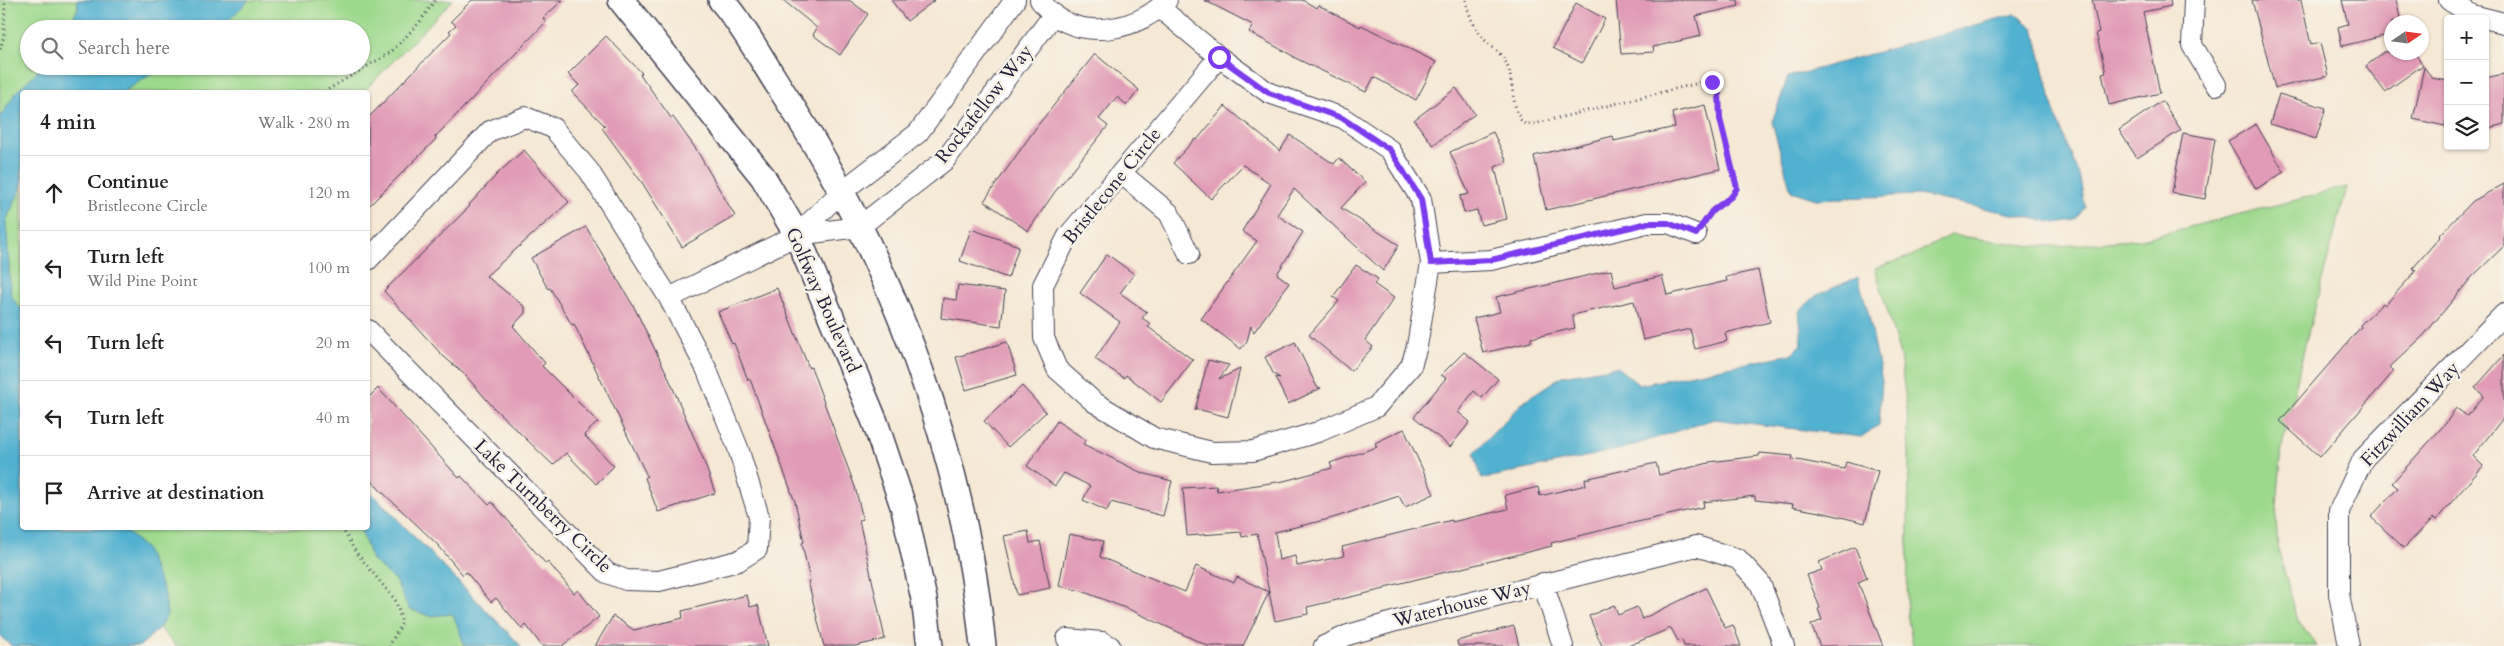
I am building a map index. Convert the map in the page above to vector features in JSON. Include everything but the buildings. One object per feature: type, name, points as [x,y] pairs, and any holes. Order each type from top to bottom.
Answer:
[{"type":"street","name":"Golfway Boulevard","points":[[621,0],[763,178],[796,235],[881,439],[906,518],[924,599],[930,646]]},
{"type":"street","points":[[721,0],[817,144],[893,300],[931,399],[958,492],[978,595],[983,646]]},
{"type":"street","name":"Rockafellow Way","points":[[796,235],[841,192],[918,133],[1015,0]]},
{"type":"street","points":[[1040,0],[1054,14],[1079,26],[1100,29],[1122,27],[1142,20],[1164,4]]},
{"type":"street","points":[[2194,0],[2192,45],[2216,85]]},
{"type":"street","points":[[2449,0],[2472,15],[2504,22]]},
{"type":"street","name":"Bristlecone Circle","points":[[1164,4],[1219,57],[1269,93],[1342,118],[1390,150],[1421,199],[1431,263],[1417,346],[1411,366],[1376,407],[1318,432],[1253,451],[1212,452],[1154,438],[1086,396],[1058,369],[1044,338],[1043,285],[1068,236],[1219,57]]},
{"type":"street","name":"Rockafellow Way","points":[[859,227],[945,160],[1054,14]]},
{"type":"street","name":"Lake Turnberry Circle","points":[[370,258],[490,131],[524,117],[553,128],[589,171],[669,298],[706,368],[738,448],[759,516],[757,549],[738,561],[659,581],[626,580],[607,573],[370,332]]},
{"type":"street","points":[[1121,173],[1169,213],[1189,254]]},
{"type":"street","points":[[1431,263],[1491,260],[1648,223],[1668,223],[1696,234]]},
{"type":"street","points":[[669,298],[796,235],[859,227]]},
{"type":"street","name":"Fitzwilliam Way","points":[[2349,646],[2339,594],[2339,511],[2363,459],[2504,314]]},
{"type":"street","name":"Waterhouse Way","points":[[1324,646],[1348,635],[1396,620],[1696,546],[1738,559],[1760,583],[1784,646]]},
{"type":"street","name":"Waterhouse Way","points":[[1543,583],[1563,646]]},
{"type":"street","points":[[1067,639],[1102,642],[1110,646]]},
{"type":"path","points":[[0,49],[4,36],[5,0]]},
{"type":"path","points":[[370,65],[391,52],[419,23],[435,0]]},
{"type":"path","points":[[1466,0],[1471,18],[1478,31],[1501,54],[1508,65],[1519,117],[1525,124],[1534,124],[1703,82],[1714,84],[1719,93],[1720,119],[1737,188],[1732,196],[1712,211],[1696,234]]},
{"type":"path","points":[[327,90],[352,75]]},
{"type":"path","points":[[343,530],[354,551],[396,601],[402,624],[389,646]]},
{"type":"green space","points":[[0,0],[453,0],[365,90],[20,90],[20,530],[370,530],[370,491],[521,646],[176,646],[159,628],[140,646],[12,646],[0,636]]},
{"type":"green space","points":[[2347,187],[2306,341],[2282,446],[2276,519],[2278,548],[2298,621],[2317,646],[1913,646],[1907,614],[1909,453],[1907,409],[1900,356],[1875,268],[1909,257],[1951,235],[2032,246],[2061,246],[2142,239]]},
{"type":"water","points":[[77,0],[249,0],[229,20],[72,20],[78,8]]},
{"type":"water","points":[[2015,14],[2034,28],[2054,111],[2080,178],[2085,207],[2075,220],[2056,223],[1919,195],[1816,199],[1791,191],[1772,122],[1788,77]]},
{"type":"water","points":[[34,75],[150,75],[126,90],[20,90],[20,190],[6,221],[11,296],[20,308],[20,530],[124,530],[145,548],[165,594],[167,615],[159,628],[140,646],[12,646],[0,636],[0,117],[16,92]]},
{"type":"water","points":[[1858,277],[1868,311],[1882,381],[1879,425],[1861,437],[1714,419],[1622,449],[1482,479],[1474,453],[1525,400],[1562,376],[1617,367],[1639,385],[1792,354],[1802,344],[1799,311],[1817,295]]},
{"type":"water","points":[[370,491],[521,646],[465,646],[453,614],[430,616],[409,609],[395,580],[372,560],[361,530],[370,530]]},
{"type":"route","points":[[1219,57],[1269,93],[1342,118],[1390,150],[1421,199],[1431,263],[1491,260],[1648,223],[1668,223],[1696,234],[1718,204],[1732,196],[1737,188],[1720,119],[1719,93],[1717,86],[1712,82]]}]
